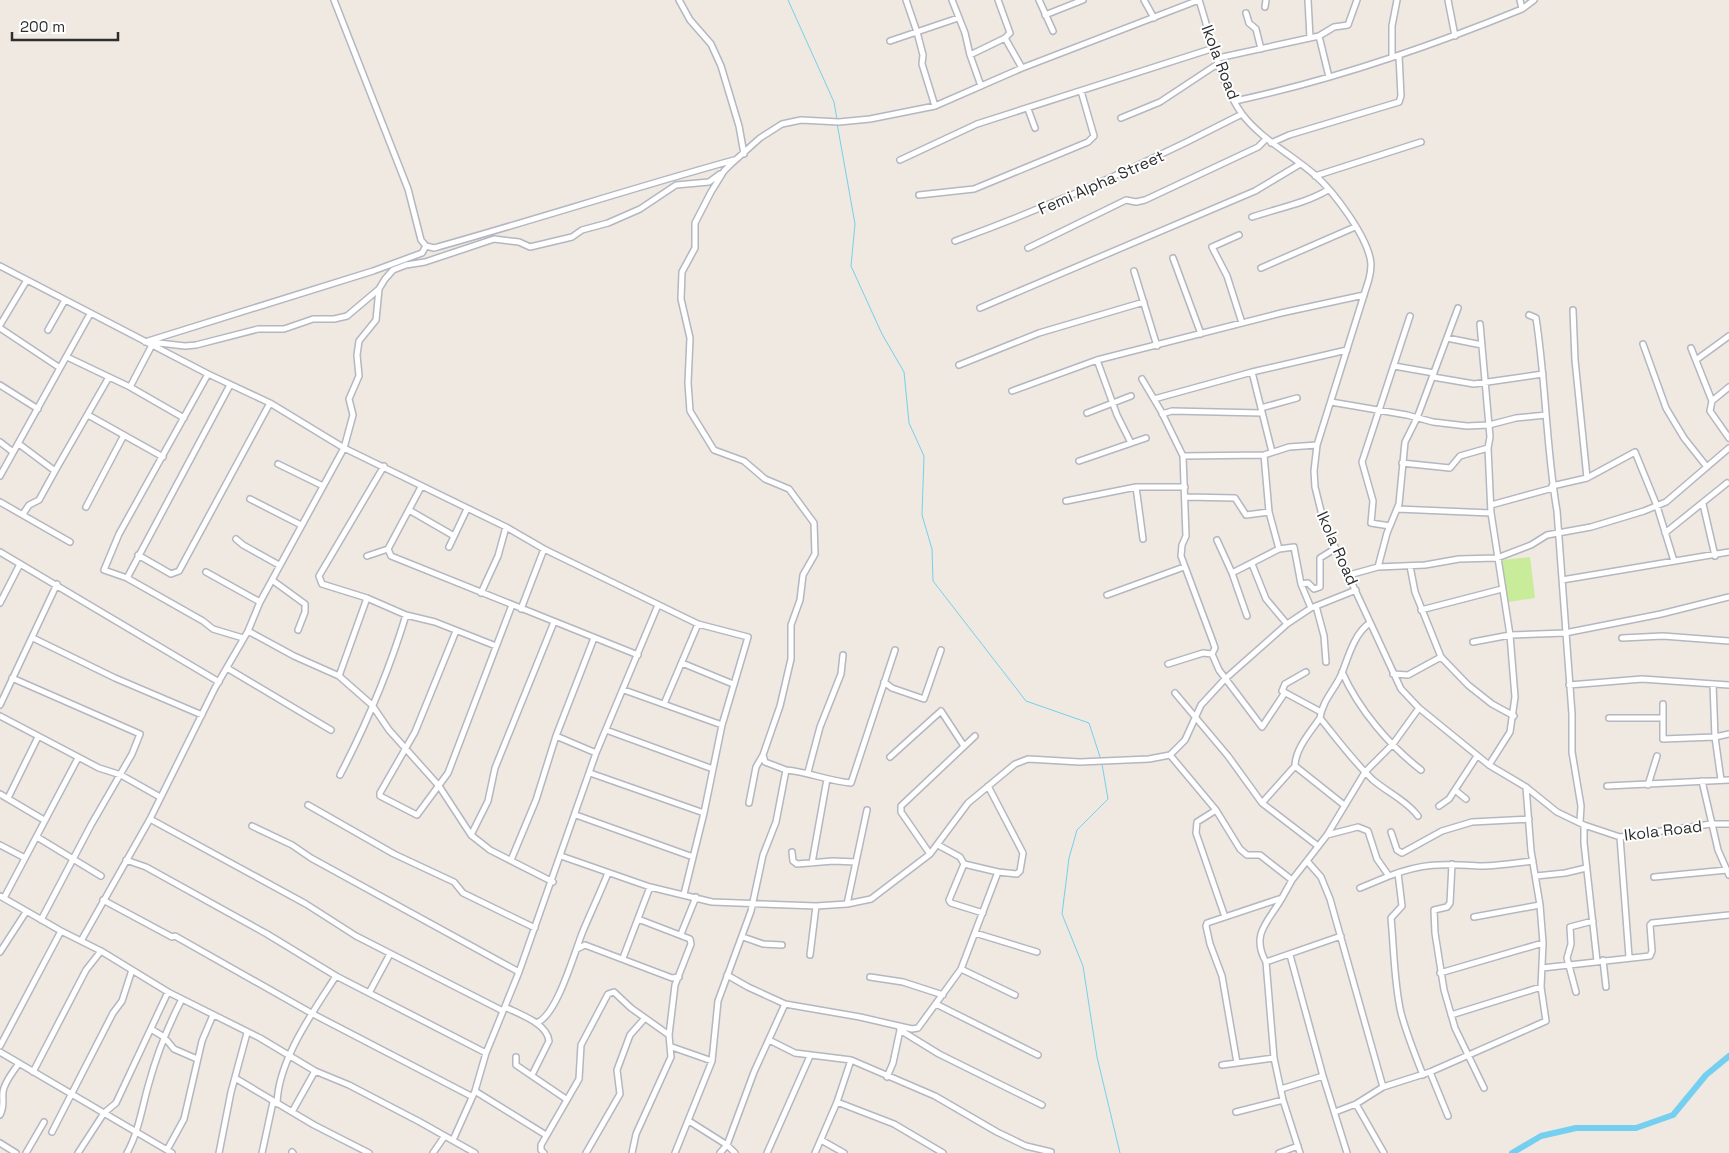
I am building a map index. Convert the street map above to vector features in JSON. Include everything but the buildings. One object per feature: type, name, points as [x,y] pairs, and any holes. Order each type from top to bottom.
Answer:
[{"type":"street","points":[[334,0],[408,189],[421,240],[426,246],[434,248],[568,210],[591,200],[737,159]]},
{"type":"street","points":[[680,0],[690,20],[711,44],[721,66],[739,126],[744,154]]},
{"type":"street","points":[[906,0],[917,32],[923,55],[922,64],[934,106]]},
{"type":"street","points":[[952,0],[965,33],[970,55],[981,86]]},
{"type":"street","points":[[970,55],[1005,38],[1009,30],[998,0]]},
{"type":"street","points":[[1039,0],[1053,31]]},
{"type":"street","points":[[1045,15],[1084,0]]},
{"type":"street","points":[[1144,0],[1154,18]]},
{"type":"street","points":[[130,387],[152,346],[160,343],[185,346],[196,345],[258,329],[284,329],[313,319],[334,319],[347,316],[379,289],[393,270],[406,265],[474,247],[482,242],[494,239],[519,242],[530,246],[572,237],[582,230],[608,223],[640,209],[676,185],[709,182],[744,154],[760,138],[782,124],[801,120],[839,122],[870,119],[934,106],[1022,68],[1199,0]]},
{"type":"street","name":"Ikola Road","points":[[1199,0],[1218,60],[1234,100],[1242,114],[1269,141],[1315,176],[1328,190],[1364,242],[1371,264],[1369,279],[1317,445],[1314,471],[1318,500],[1324,523],[1401,689],[1419,708],[1489,765],[1526,787],[1557,812],[1582,824],[1620,837],[1712,824],[1729,824]]},
{"type":"street","points":[[1265,7],[1266,0]]},
{"type":"street","points":[[1308,0],[1310,38]]},
{"type":"street","points":[[1121,118],[1160,102],[1218,60],[1261,48],[1319,36],[1334,27],[1349,24],[1357,0]]},
{"type":"street","points":[[1392,57],[1392,26],[1397,0]]},
{"type":"street","points":[[1448,0],[1455,36]]},
{"type":"street","points":[[1520,0],[1522,9]]},
{"type":"street","points":[[1234,100],[1290,89],[1399,56],[1522,9],[1534,0]]},
{"type":"street","points":[[1246,14],[1248,22],[1256,29],[1261,48]]},
{"type":"street","points":[[890,41],[958,18]]},
{"type":"street","points":[[1319,36],[1329,76]]},
{"type":"street","points":[[1005,38],[1022,68]]},
{"type":"street","points":[[900,160],[971,127],[1214,48]]},
{"type":"street","points":[[1028,248],[1126,200],[1136,202],[1155,195],[1269,141],[1399,102],[1401,96],[1399,56]]},
{"type":"street","points":[[919,195],[974,189],[1093,139],[1094,136],[1081,91]]},
{"type":"street","points":[[1028,109],[1035,128]]},
{"type":"street","name":"Femi Alpha Street","points":[[955,241],[1028,214],[1126,171],[1242,114]]},
{"type":"street","points":[[1315,176],[1422,142]]},
{"type":"street","points":[[980,308],[1255,191],[1300,164]]},
{"type":"street","points":[[724,171],[695,222],[695,248],[682,272],[681,298],[690,338],[688,351],[690,368],[688,383],[689,406],[714,450],[744,461],[765,479],[789,489],[814,523],[816,547],[813,559],[803,575],[800,600],[791,625],[791,659],[780,706],[763,755],[756,767],[749,803]]},
{"type":"street","points":[[1252,217],[1277,208],[1310,200],[1328,190]]},
{"type":"street","points":[[1261,268],[1355,228]]},
{"type":"street","points":[[1239,236],[1212,247],[1227,276],[1242,323]]},
{"type":"street","points":[[145,342],[373,271],[422,253],[426,246]]},
{"type":"street","points":[[1173,258],[1201,334]]},
{"type":"street","points":[[0,266],[152,346],[270,403],[344,448],[384,466],[467,510],[506,527],[546,550],[658,606],[698,624],[749,638],[722,725],[704,813],[684,894]]},
{"type":"street","points":[[1134,271],[1157,346]]},
{"type":"street","points":[[28,280],[0,327],[60,368]]},
{"type":"street","points":[[81,940],[150,819],[219,682],[242,638],[248,631],[279,565],[344,448],[353,415],[349,399],[359,376],[357,355],[359,341],[376,320],[379,289]]},
{"type":"street","points":[[1012,392],[1060,372],[1097,360],[1242,323],[1364,295]]},
{"type":"street","points":[[48,330],[66,300]]},
{"type":"street","points":[[959,365],[1039,333],[1144,302]]},
{"type":"street","points":[[1378,567],[1401,494],[1405,442],[1417,418],[1458,308]]},
{"type":"street","points":[[1573,310],[1575,360],[1587,478]]},
{"type":"street","points":[[0,476],[90,314]]},
{"type":"street","points":[[1529,315],[1536,318],[1543,374],[1552,487],[1557,511],[1572,714],[1572,752],[1581,806],[1586,868],[1600,961],[1606,987]]},
{"type":"street","points":[[1390,526],[1372,523],[1373,501],[1362,462],[1410,316]]},
{"type":"street","points":[[1480,324],[1489,425],[1490,443],[1488,448],[1491,514],[1510,635],[1515,697],[1514,716],[1507,739],[1489,765]]},
{"type":"street","points":[[1696,360],[1729,336]]},
{"type":"street","points":[[1447,338],[1482,345]]},
{"type":"street","points":[[1643,344],[1666,408],[1684,438],[1707,467]]},
{"type":"street","points":[[1690,348],[1712,401],[1711,416],[1729,438]]},
{"type":"street","points":[[1154,399],[1252,372],[1347,350]]},
{"type":"street","points":[[67,357],[130,387],[184,418]]},
{"type":"street","points":[[1097,360],[1131,443]]},
{"type":"street","points":[[1394,366],[1459,383],[1486,382],[1543,374]]},
{"type":"street","points":[[1252,372],[1272,452]]},
{"type":"street","points":[[208,374],[162,457],[104,570],[127,578],[203,621],[213,629],[242,638]]},
{"type":"street","points":[[23,514],[29,505],[39,500],[109,378]]},
{"type":"street","points":[[1142,379],[1183,456],[1186,536],[1180,550],[1184,567],[1215,648],[1212,654]]},
{"type":"street","points":[[0,385],[38,409]]},
{"type":"street","points":[[127,578],[230,385]]},
{"type":"street","points":[[1712,401],[1729,387]]},
{"type":"street","points":[[1087,413],[1132,396]]},
{"type":"street","points":[[1162,414],[1172,411],[1261,410],[1297,398]]},
{"type":"street","points":[[1331,402],[1467,426],[1489,425],[1519,417],[1546,415]]},
{"type":"street","points":[[138,555],[171,574],[179,571],[270,403]]},
{"type":"street","points":[[88,414],[162,457]]},
{"type":"street","points":[[86,507],[124,435]]},
{"type":"street","points":[[1079,460],[1146,438]]},
{"type":"street","points":[[0,442],[13,452]]},
{"type":"street","points":[[19,444],[55,472]]},
{"type":"street","points":[[1183,456],[1264,454],[1297,446],[1317,445]]},
{"type":"street","points":[[1402,463],[1450,468],[1460,456],[1488,448]]},
{"type":"street","points":[[1349,575],[1378,567],[1410,566],[1460,558],[1497,558],[1531,545],[1547,535],[1591,526],[1657,506],[1666,502],[1729,448]]},
{"type":"street","points":[[1491,505],[1587,478],[1635,452],[1657,506],[1674,561]]},
{"type":"street","points":[[1264,454],[1269,512],[1279,549]]},
{"type":"street","points":[[278,464],[323,486]]},
{"type":"street","points":[[384,466],[319,576],[322,584],[368,598],[406,615],[435,622],[496,646]]},
{"type":"street","points":[[1665,533],[1703,504],[1726,483]]},
{"type":"street","points":[[367,556],[388,549],[421,487]]},
{"type":"street","points":[[1066,502],[1136,487],[1185,487]]},
{"type":"street","points":[[1136,487],[1142,539]]},
{"type":"street","points":[[1186,497],[1235,498],[1246,515],[1269,512]]},
{"type":"street","points":[[250,499],[301,525]]},
{"type":"street","points":[[0,502],[70,542]]},
{"type":"street","points":[[1703,504],[1715,556]]},
{"type":"street","points":[[1397,509],[1491,514]]},
{"type":"street","points":[[409,510],[454,536]]},
{"type":"street","points":[[449,547],[467,510]]},
{"type":"street","points":[[481,593],[498,556],[506,527]]},
{"type":"street","points":[[236,539],[243,545],[279,565]]},
{"type":"street","points":[[1217,540],[1232,573],[1247,616]]},
{"type":"street","points":[[1232,573],[1279,549],[1294,547],[1301,584],[1314,607],[1324,636],[1326,662]]},
{"type":"street","points":[[1301,584],[1308,583],[1314,589],[1320,587],[1320,558],[1336,548]]},
{"type":"street","points":[[388,549],[391,556],[638,655]]},
{"type":"street","points":[[521,609],[546,550]]},
{"type":"street","points":[[0,552],[57,584],[219,682]]},
{"type":"street","points":[[1562,580],[1715,556],[1729,552]]},
{"type":"street","points":[[0,603],[20,564]]},
{"type":"street","points":[[1252,564],[1266,599],[1287,624]]},
{"type":"street","points":[[1410,566],[1422,610],[1441,658],[1468,685],[1492,704],[1514,716]]},
{"type":"street","points":[[1107,595],[1184,567]]},
{"type":"street","points":[[206,572],[260,602]]},
{"type":"street","points":[[272,580],[304,604],[305,612],[298,630]]},
{"type":"street","points":[[0,705],[57,584]]},
{"type":"street","points":[[1422,610],[1502,589]]},
{"type":"street","points":[[561,856],[650,887],[712,902],[816,906],[847,904],[871,899],[930,854],[958,814],[1015,764],[1028,759],[1050,758],[1080,762],[1112,759],[1148,759],[1170,755],[1184,740],[1201,705],[1225,679],[1287,624],[1314,607],[1356,590]]},
{"type":"street","points":[[1473,642],[1510,635],[1565,633],[1660,614],[1729,597]]},
{"type":"street","points":[[339,676],[368,598]]},
{"type":"street","points":[[456,631],[406,750],[386,779],[380,796],[416,815],[448,773],[512,605]]},
{"type":"street","points":[[453,1140],[471,1096],[475,1091],[486,1053],[553,882],[596,753],[658,606]]},
{"type":"street","points":[[340,775],[373,710],[392,660],[406,615]]},
{"type":"street","points":[[471,836],[488,801],[495,768],[554,622]]},
{"type":"street","points":[[1262,803],[1295,766],[1295,760],[1305,739],[1320,715],[1342,672],[1345,661],[1362,632],[1370,623]]},
{"type":"street","points":[[664,704],[698,624]]},
{"type":"street","points":[[248,631],[294,656],[339,676],[369,703],[406,750],[439,786],[471,836],[490,850],[553,882]]},
{"type":"street","points":[[1622,638],[1663,636],[1729,641]]},
{"type":"street","points":[[33,638],[115,678],[202,715]]},
{"type":"street","points":[[511,860],[536,800],[556,736],[594,638]]},
{"type":"street","points":[[763,755],[765,762],[786,770],[808,772],[827,779],[851,783],[894,650]]},
{"type":"street","points":[[884,682],[892,688],[924,699],[941,650]]},
{"type":"street","points":[[1168,664],[1194,656],[1212,654]]},
{"type":"street","points":[[1212,654],[1225,679],[1262,727],[1284,694]]},
{"type":"street","points":[[808,772],[820,727],[841,674],[843,656]]},
{"type":"street","points":[[1393,674],[1408,675],[1441,658]]},
{"type":"street","points":[[682,663],[734,684]]},
{"type":"street","points":[[227,668],[331,730]]},
{"type":"street","points":[[1306,672],[1285,684],[1282,688],[1284,694],[1320,715],[1333,737],[1365,772],[1394,797],[1414,810],[1418,816]]},
{"type":"street","points":[[1342,672],[1364,709],[1402,755],[1421,770]]},
{"type":"street","points":[[12,678],[140,734],[121,774],[42,920]]},
{"type":"street","points":[[1569,685],[1642,679],[1729,685]]},
{"type":"street","points":[[1713,684],[1715,737],[1721,780]]},
{"type":"street","points":[[624,690],[722,725]]},
{"type":"street","points":[[1175,693],[1262,803],[1318,846]]},
{"type":"street","points":[[1662,704],[1663,739],[1715,737],[1729,734]]},
{"type":"street","points":[[1300,1153],[1283,1100],[1274,1058],[1266,962],[1262,951],[1262,930],[1292,880],[1327,835],[1365,772],[1393,744],[1419,708]]},
{"type":"street","points":[[890,758],[940,711],[964,746]]},
{"type":"street","points":[[0,717],[99,768],[121,774],[160,797]]},
{"type":"street","points":[[1609,718],[1662,718]]},
{"type":"street","points":[[606,730],[713,769]]},
{"type":"street","points":[[556,736],[596,753]]},
{"type":"street","points":[[930,854],[900,809],[975,736]]},
{"type":"street","points":[[8,798],[38,737]]},
{"type":"street","points":[[1170,755],[1216,810],[1240,849],[1247,855],[1260,856],[1292,880]]},
{"type":"street","points":[[1439,806],[1449,799],[1477,756]]},
{"type":"street","points":[[1648,785],[1657,756]]},
{"type":"street","points":[[78,758],[44,820],[37,837],[2,897],[61,931],[102,951],[182,1000],[315,1071],[349,1084],[475,1153]]},
{"type":"street","points":[[1295,766],[1344,805]]},
{"type":"street","points":[[675,1153],[712,1061],[718,1001],[755,904],[763,856],[776,822],[786,770]]},
{"type":"street","points":[[590,773],[704,813]]},
{"type":"street","points":[[812,862],[827,779]]},
{"type":"street","points":[[1607,786],[1729,780]]},
{"type":"street","points":[[1654,877],[1728,873],[1718,850],[1702,781]]},
{"type":"street","points":[[938,845],[960,857],[964,864],[998,872],[1019,873],[1023,853],[988,786]]},
{"type":"street","points":[[1335,1112],[1356,1104],[1383,1087],[1423,1075],[1545,1022],[1547,1018],[1540,987],[1543,943],[1540,905],[1533,862],[1526,787]]},
{"type":"street","points":[[1455,790],[1466,799]]},
{"type":"street","points":[[0,794],[44,820]]},
{"type":"street","points":[[308,805],[394,854],[454,882],[463,893],[535,928]]},
{"type":"street","points":[[847,904],[866,810]]},
{"type":"street","points":[[1216,810],[1197,822],[1196,833],[1225,917]]},
{"type":"street","points":[[576,815],[693,857]]},
{"type":"street","points":[[150,819],[306,904],[356,936],[390,954],[536,1023],[549,1036],[549,1041],[532,1074]]},
{"type":"street","points":[[1391,832],[1397,850],[1402,853],[1442,831],[1472,822],[1529,819]]},
{"type":"street","points":[[252,826],[292,845],[311,858],[519,972]]},
{"type":"street","points":[[1327,835],[1358,827],[1368,831],[1377,859],[1389,876]]},
{"type":"street","points":[[37,837],[101,876]]},
{"type":"street","points":[[1620,837],[1629,957]]},
{"type":"street","points":[[0,845],[25,858]]},
{"type":"street","points":[[792,852],[795,863],[856,862]]},
{"type":"street","points":[[126,860],[146,867],[231,913],[336,976],[486,1053]]},
{"type":"street","points":[[1306,860],[1321,877],[1341,936],[1383,1087]]},
{"type":"street","points":[[1360,888],[1424,864],[1482,866],[1533,862]]},
{"type":"street","points":[[964,864],[949,900],[952,903],[983,913]]},
{"type":"street","points":[[1452,864],[1450,903],[1447,907],[1434,910],[1432,914],[1440,973],[1451,1015],[1484,1088]]},
{"type":"street","points":[[1536,876],[1565,873],[1586,868]]},
{"type":"street","points":[[727,974],[748,987],[785,1004],[860,1017],[899,1028],[918,1028],[962,969],[998,872]]},
{"type":"street","points":[[536,1023],[541,1022],[549,1012],[577,950],[608,873]]},
{"type":"street","points":[[1398,873],[1402,906],[1391,918],[1396,981],[1401,1012],[1409,1042],[1423,1075]]},
{"type":"street","points":[[623,958],[650,887]]},
{"type":"street","points":[[681,934],[696,897]]},
{"type":"street","points":[[1236,1063],[1222,976],[1206,929],[1208,923],[1282,898]]},
{"type":"street","points":[[103,900],[172,937],[175,936],[312,1014],[471,1096]]},
{"type":"street","points":[[1474,917],[1540,905]]},
{"type":"street","points":[[810,955],[816,906]]},
{"type":"street","points":[[0,952],[26,912]]},
{"type":"street","points":[[1542,968],[1652,955],[1650,925],[1652,923],[1729,915]]},
{"type":"street","points":[[632,1153],[636,1134],[671,1057],[672,1047],[669,1035],[675,985],[691,944],[690,939],[681,934],[638,919]]},
{"type":"street","points":[[1576,992],[1567,958],[1571,944],[1570,927],[1594,921]]},
{"type":"street","points":[[0,1046],[61,931]]},
{"type":"street","points":[[975,933],[1037,952]]},
{"type":"street","points":[[1266,962],[1341,936]]},
{"type":"street","points":[[743,937],[763,944],[782,945]]},
{"type":"street","points":[[580,940],[584,945],[623,958],[672,978],[679,977]]},
{"type":"street","points":[[1440,973],[1543,943]]},
{"type":"street","points":[[577,950],[584,945]]},
{"type":"street","points":[[33,1072],[86,970],[102,951]]},
{"type":"street","points":[[369,993],[390,954]]},
{"type":"street","points":[[1290,955],[1323,1076],[1348,1153]]},
{"type":"street","points":[[962,969],[1015,995]]},
{"type":"street","points":[[52,1132],[73,1095],[113,1013],[122,1000],[132,970]]},
{"type":"street","points":[[262,1153],[281,1079],[290,1056],[312,1014],[336,976]]},
{"type":"street","points":[[870,977],[903,982],[943,995]]},
{"type":"street","points":[[672,978],[675,985]]},
{"type":"street","points":[[1451,1015],[1523,994],[1540,987]]},
{"type":"street","points":[[78,1153],[104,1112],[116,1103],[168,992]]},
{"type":"street","points":[[544,1153],[540,1148],[546,1135],[581,1074],[581,1045],[608,994],[614,992],[669,1035]]},
{"type":"street","points":[[127,1153],[136,1133],[150,1080],[164,1038],[182,1000]]},
{"type":"street","points":[[720,1153],[727,1145],[754,1072],[785,1004]]},
{"type":"street","points":[[936,1004],[1038,1055]]},
{"type":"street","points":[[0,1052],[169,1152],[184,1119],[197,1060],[213,1015]]},
{"type":"street","points":[[586,1153],[620,1094],[617,1070],[630,1035],[645,1018]]},
{"type":"street","points":[[887,1077],[893,1063],[899,1028]]},
{"type":"street","points":[[899,1028],[940,1054],[1042,1105]]},
{"type":"street","points":[[151,1029],[164,1038],[174,1049],[197,1060]]},
{"type":"street","points":[[219,1153],[234,1078],[247,1034]]},
{"type":"street","points":[[769,1040],[787,1050],[810,1056],[851,1060],[887,1077],[936,1096],[971,1118],[1026,1146],[1051,1152]]},
{"type":"street","points":[[672,1047],[712,1061]]},
{"type":"street","points":[[767,1153],[810,1056]]},
{"type":"street","points":[[516,1057],[516,1065],[532,1074],[566,1100]]},
{"type":"street","points":[[1222,1065],[1274,1058]]},
{"type":"street","points":[[815,1153],[837,1102],[851,1060]]},
{"type":"street","points":[[0,1115],[5,1106],[4,1088],[19,1064]]},
{"type":"street","points":[[292,1112],[315,1071]]},
{"type":"street","points":[[1430,1072],[1448,1116]]},
{"type":"street","points":[[1281,1089],[1323,1076]]},
{"type":"street","points":[[234,1078],[275,1103],[370,1153]]},
{"type":"street","points":[[475,1091],[546,1135]]},
{"type":"street","points":[[1236,1112],[1283,1100]]},
{"type":"street","points":[[837,1102],[894,1124],[943,1153]]},
{"type":"street","points":[[1356,1104],[1384,1153]]},
{"type":"street","points":[[689,1121],[727,1145],[735,1153]]},
{"type":"street","points":[[26,1153],[44,1122]]},
{"type":"street","points":[[433,1153],[444,1136]]},
{"type":"street","points":[[821,1140],[844,1153]]},
{"type":"street","points":[[0,1143],[16,1153]]},
{"type":"street","points":[[1279,1153],[1298,1146]]},
{"type":"green space","points":[[1530,557],[1535,598],[1508,602],[1502,560]]},
{"type":"waterway","points":[[788,0],[834,102],[837,119]]},
{"type":"waterway","points":[[837,123],[855,224],[851,266],[882,334],[904,372],[909,423],[924,456],[922,515],[932,549],[933,581],[1026,701],[1089,723],[1101,760]]},
{"type":"waterway","points":[[1102,764],[1108,799],[1077,830],[1069,858],[1062,914],[1083,966],[1097,1057],[1120,1153]]},
{"type":"waterway","points":[[1512,1153],[1541,1136],[1576,1128],[1636,1128],[1673,1115],[1706,1075],[1729,1056]]}]
